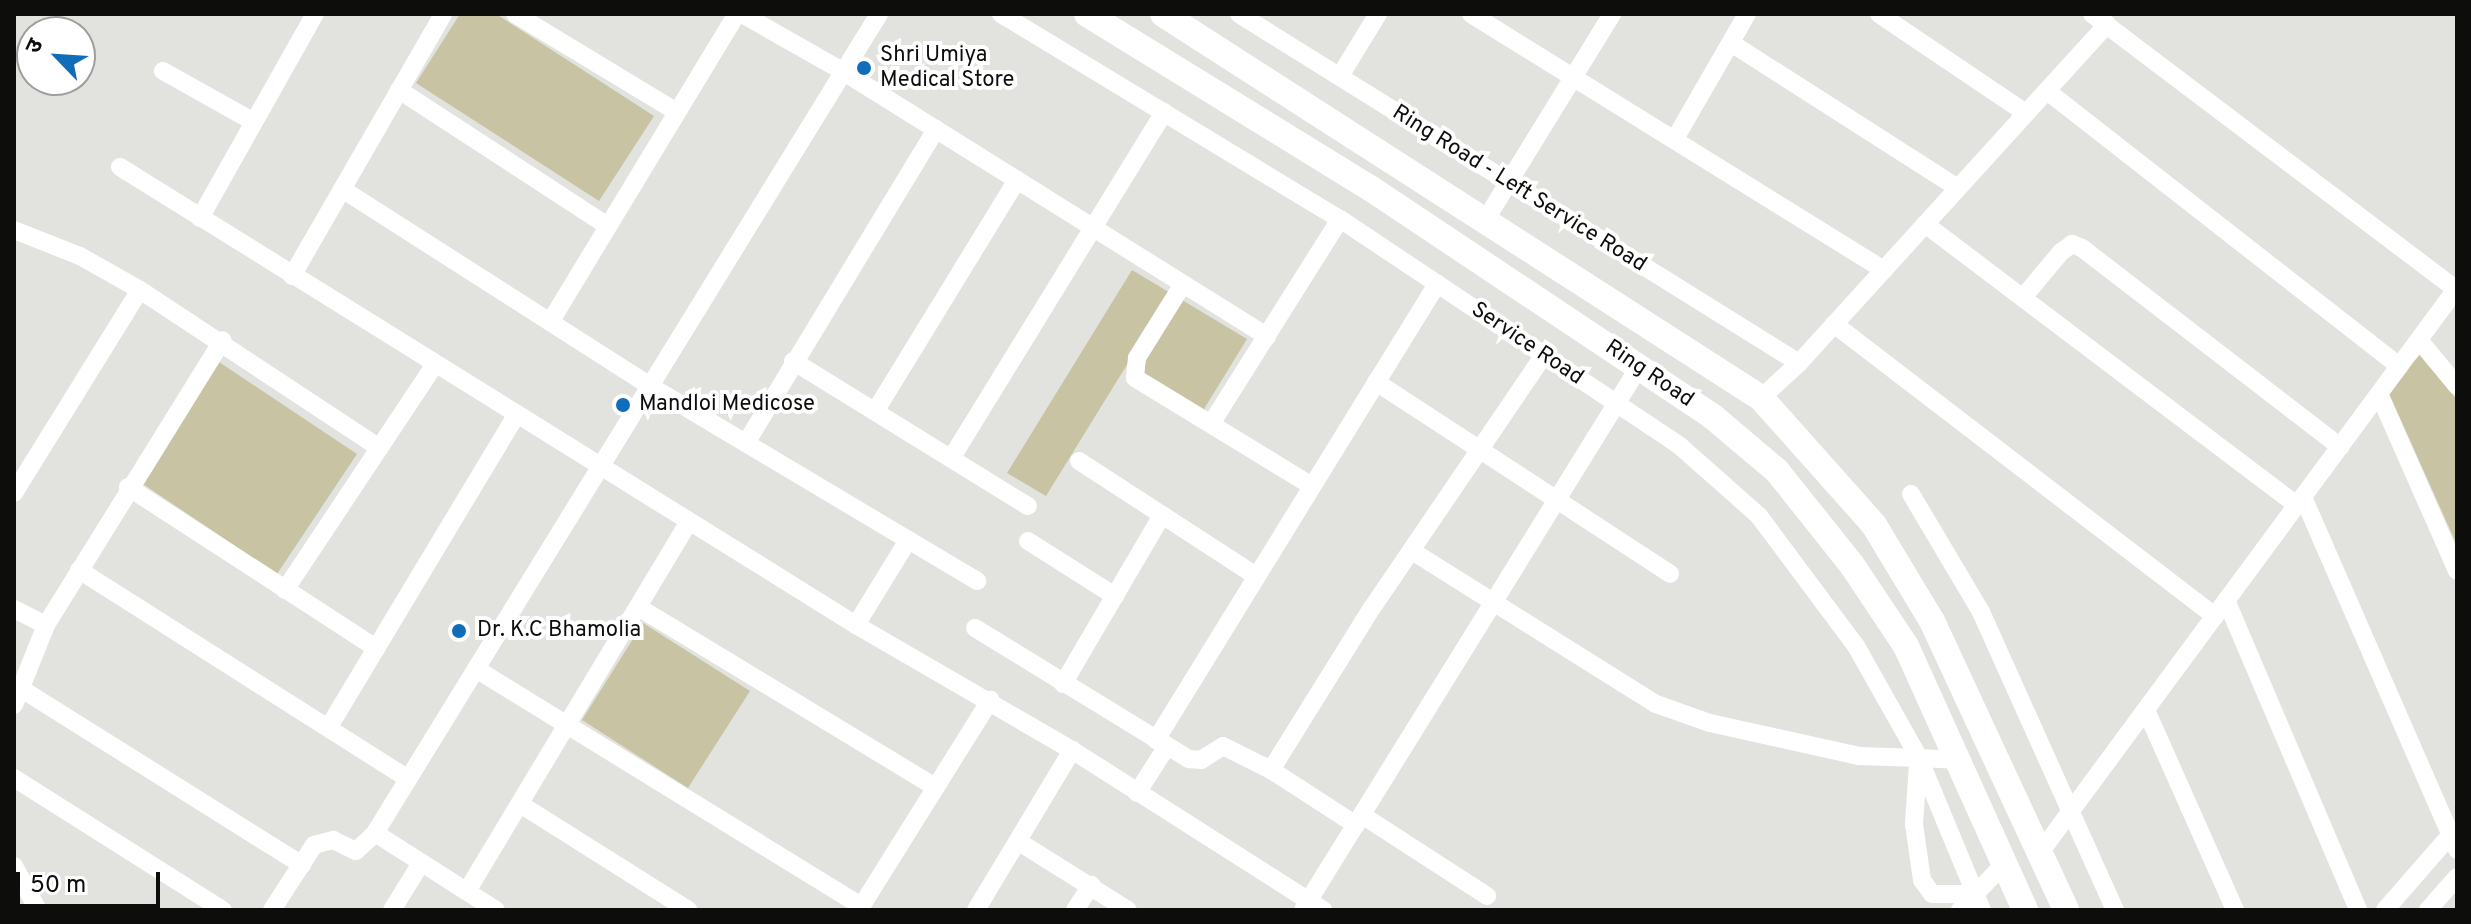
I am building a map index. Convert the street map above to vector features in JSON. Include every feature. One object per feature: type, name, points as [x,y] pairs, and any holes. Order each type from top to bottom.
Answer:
[{"type":"main road","name":"Ring Road","points":[[1087,14],[1370,188],[1712,416],[1777,471],[1852,565],[1906,646],[2025,910]]},
{"type":"main road","name":"Ring Road","points":[[1163,14],[1761,398],[1874,525],[1932,621],[1993,743],[2066,910]]},
{"type":"main road","points":[[1960,760],[1993,743]]},
{"type":"street","points":[[292,276],[443,14]]},
{"type":"street","points":[[515,14],[677,112]]},
{"type":"street","points":[[552,319],[739,14],[844,72],[1267,336]]},
{"type":"street","points":[[272,910],[322,840],[356,851],[365,848],[879,14]]},
{"type":"street","name":"Service Road","points":[[1001,14],[1340,219],[1680,446],[1759,516],[1856,646],[1919,758],[1978,902]]},
{"type":"street","name":"Ring Road - Left Service Road","points":[[1239,14],[1799,363]]},
{"type":"street","points":[[1340,76],[1378,14]]},
{"type":"street","points":[[1471,14],[1676,137],[1884,270]]},
{"type":"street","points":[[1486,219],[1612,14]]},
{"type":"street","points":[[1676,137],[1747,14]]},
{"type":"street","points":[[1879,14],[2026,113]]},
{"type":"street","points":[[200,218],[308,16]]},
{"type":"street","points":[[1761,398],[1799,363],[2047,91],[2100,19],[2457,288],[2042,850]]},
{"type":"street","points":[[1731,43],[1958,188]]},
{"type":"street","points":[[163,71],[252,121]]},
{"type":"street","points":[[399,90],[608,226]]},
{"type":"street","points":[[2047,91],[2399,366]]},
{"type":"street","points":[[952,457],[1164,112]]},
{"type":"street","points":[[746,443],[936,129]]},
{"type":"street","points":[[120,167],[856,625],[1072,750],[1312,907],[1359,820],[1639,367]]},
{"type":"street","points":[[876,410],[1017,180]]},
{"type":"street","points":[[342,189],[552,319],[650,386],[977,581]]},
{"type":"street","points":[[1211,424],[1340,219]]},
{"type":"street","points":[[1925,224],[2025,295],[2101,360],[2300,501],[2454,839],[2385,910]]},
{"type":"street","points":[[14,230],[80,256],[140,290],[223,340],[380,448]]},
{"type":"street","points":[[2025,295],[2061,252],[2072,244],[2082,248],[2340,447]]},
{"type":"street","points":[[1183,284],[1133,370],[1135,378],[1312,486]]},
{"type":"street","points":[[1137,793],[1161,743],[1256,576],[1437,284]]},
{"type":"street","points":[[14,493],[140,290]]},
{"type":"street","points":[[1834,324],[2215,616]]},
{"type":"street","points":[[223,340],[128,487],[46,625],[17,697],[302,865]]},
{"type":"street","points":[[2419,340],[2457,386]]},
{"type":"street","points":[[1271,770],[1412,551],[1544,355]]},
{"type":"street","points":[[793,361],[1028,506]]},
{"type":"street","points":[[285,590],[435,364]]},
{"type":"street","points":[[1376,382],[1480,453],[1670,574]]},
{"type":"street","points":[[2379,394],[2457,571]]},
{"type":"street","points":[[330,725],[517,414]]},
{"type":"street","points":[[1079,461],[1256,576]]},
{"type":"street","points":[[128,487],[376,648]]},
{"type":"street","points":[[1911,494],[1981,612],[2115,910]]},
{"type":"street","points":[[1063,684],[1162,515]]},
{"type":"street","points":[[467,891],[689,522]]},
{"type":"street","points":[[856,625],[908,540]]},
{"type":"street","points":[[1028,541],[1115,596]]},
{"type":"street","points":[[1412,551],[1670,709],[1710,723],[1859,756],[1960,760]]},
{"type":"street","points":[[79,570],[330,725],[408,779]]},
{"type":"street","points":[[2226,600],[2358,910]]},
{"type":"street","points":[[638,607],[933,786]]},
{"type":"street","points":[[14,609],[46,625]]},
{"type":"street","points":[[975,628],[1161,743],[1195,760],[1223,746],[1271,770],[1487,896]]},
{"type":"street","points":[[476,669],[860,908],[933,786],[990,700]]},
{"type":"street","points":[[2146,710],[2235,910]]},
{"type":"street","points":[[976,910],[1072,750]]},
{"type":"street","points":[[1919,758],[1914,824],[1922,880],[1932,894],[1978,902]]},
{"type":"street","points":[[14,778],[223,910]]},
{"type":"street","points":[[520,804],[688,910]]},
{"type":"street","points":[[375,833],[496,910]]},
{"type":"street","points":[[1019,842],[1128,910]]},
{"type":"street","points":[[392,910],[421,863]]},
{"type":"street","points":[[1960,910],[1978,902],[2005,863]]},
{"type":"street","points":[[14,866],[38,910]]},
{"type":"street","points":[[2428,910],[2457,877]]},
{"type":"street","points":[[1075,910],[1091,885]]},
{"type":"shaded area","points":[[460,14],[496,14],[654,116],[599,201],[416,83]]},
{"type":"shaded area","points":[[1132,270],[1247,339],[1204,409],[1128,363],[1046,496],[1007,473]]},
{"type":"shaded area","points":[[2421,354],[2457,400],[2457,545],[2387,389]]},
{"type":"shaded area","points":[[219,362],[357,454],[277,574],[140,482]]},
{"type":"shaded area","points":[[643,623],[750,691],[688,788],[582,720]]},
{"type":"place","name":"Shri Umiya Medical Store","points":[[864,68]]},
{"type":"place","name":"Mandloi Medicose","points":[[623,405]]},
{"type":"place","name":"Dr. K.C Bhamolia","points":[[459,631]]}]
